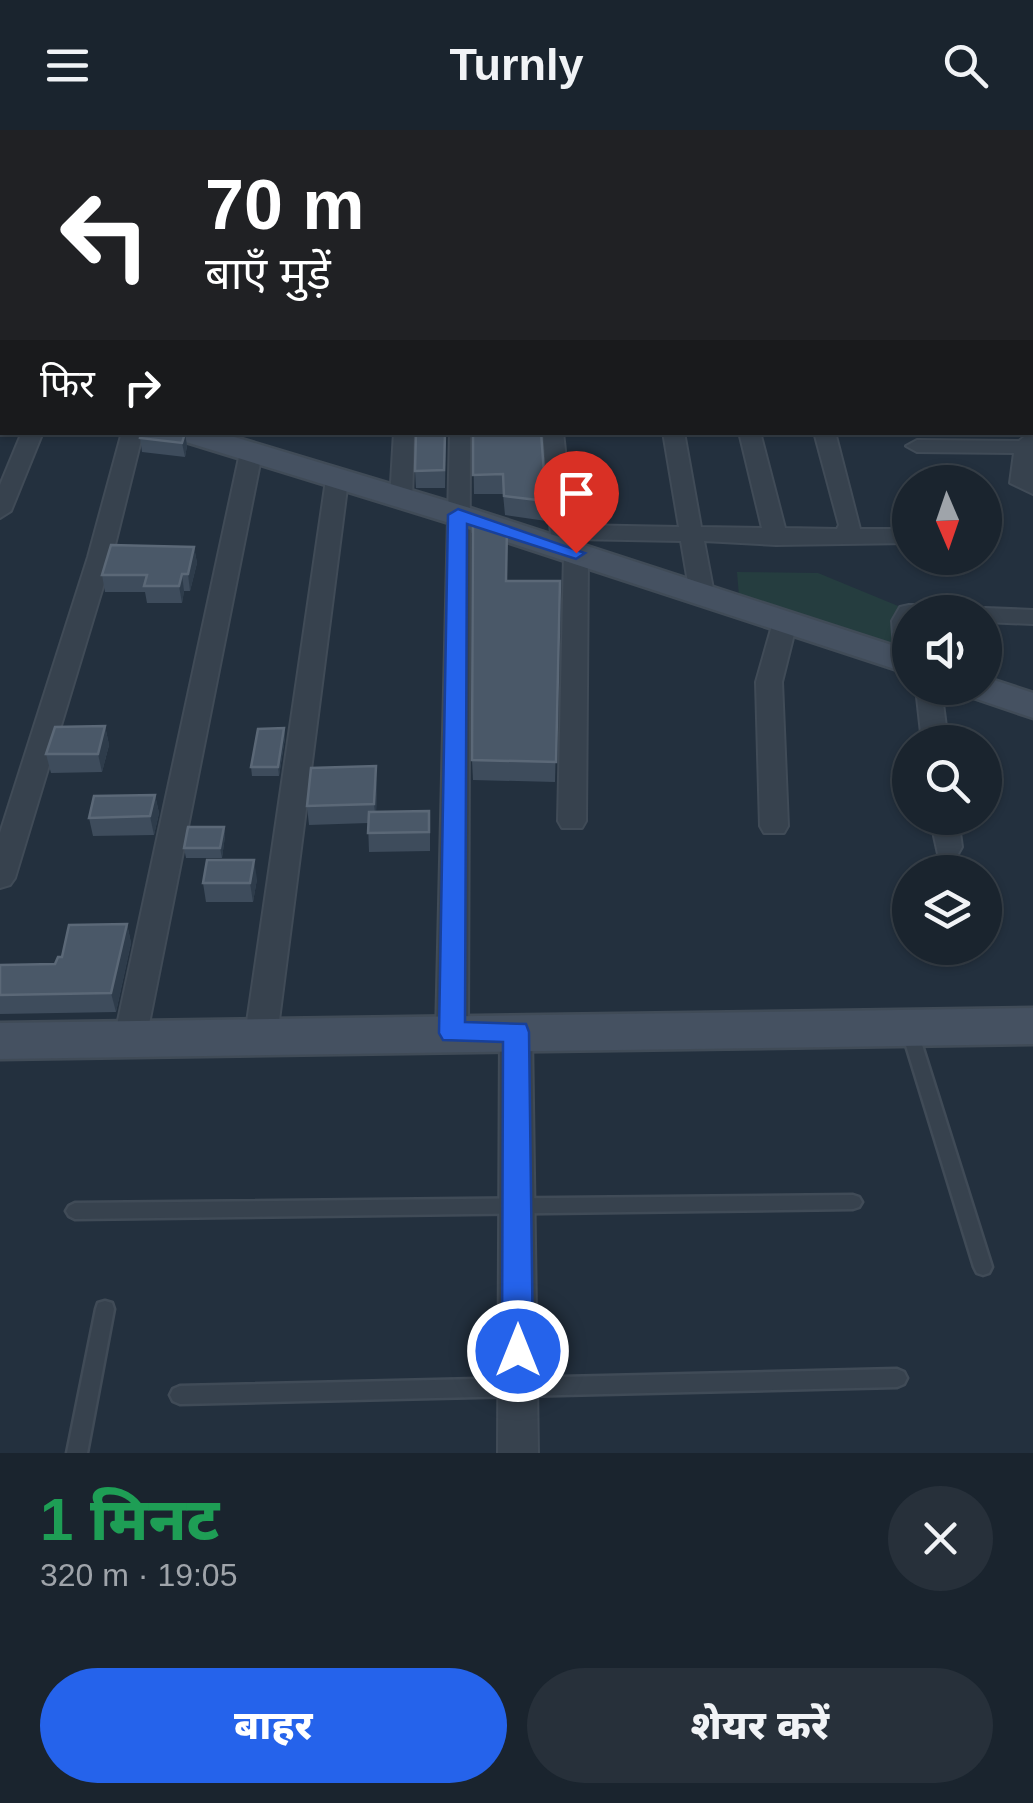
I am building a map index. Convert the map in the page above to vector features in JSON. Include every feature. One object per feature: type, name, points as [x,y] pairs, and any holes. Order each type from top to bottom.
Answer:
[{"type":"street","points":[[0,511],[32,435]]},
{"type":"street","points":[[0,878],[100,557],[132,435]]},
{"type":"street","points":[[198,435],[232,442],[400,500],[567,545],[892,662]]},
{"type":"street","points":[[400,500],[404,435]]},
{"type":"street","points":[[452,1033],[460,435]]},
{"type":"street","points":[[553,435],[567,545],[572,821]]},
{"type":"street","points":[[673,435],[702,594]]},
{"type":"street","points":[[750,435],[776,538]]},
{"type":"street","points":[[825,435],[850,525],[848,532],[840,536]]},
{"type":"street","points":[[130,1038],[232,442]]},
{"type":"street","points":[[917,446],[1029,442],[1021,483],[1033,487]]},
{"type":"street","points":[[261,1036],[337,480]]},
{"type":"street","points":[[567,545],[690,536],[892,536]]},
{"type":"street","points":[[1002,615],[1033,617]]},
{"type":"street","points":[[774,826],[768,682],[785,622]]},
{"type":"street","points":[[1002,695],[1033,706]]},
{"type":"street","points":[[946,835],[948,847]]},
{"type":"street","points":[[0,1041],[1033,1026]]},
{"type":"street","points":[[516,1032],[518,1453]]},
{"type":"lane","points":[[908,1027],[984,1267]]},
{"type":"lane","points":[[75,1211],[853,1202]]},
{"type":"lane","points":[[77,1453],[105,1309]]},
{"type":"lane","points":[[180,1395],[896,1378]]},
{"type":"green space","points":[[737,572],[818,573],[892,603],[892,644],[739,596]]},
{"type":"building","points":[[140,435],[184,435],[182,443],[140,438]]},
{"type":"building","points":[[416,435],[445,435],[444,470],[415,471]]},
{"type":"building","points":[[473,435],[541,435],[546,501],[504,496],[503,474],[473,475]]},
{"type":"building","points":[[473,522],[507,527],[506,581],[560,581],[556,762],[472,760]]},
{"type":"building","points":[[111,545],[194,547],[188,574],[182,574],[179,586],[144,586],[147,575],[102,575]]},
{"type":"building","points":[[105,726],[98,754],[46,754],[55,727]]},
{"type":"building","points":[[284,728],[278,767],[251,767],[258,729]]},
{"type":"building","points":[[376,766],[374,804],[307,806],[311,768]]},
{"type":"building","points":[[155,795],[150,816],[89,818],[94,796]]},
{"type":"building","points":[[429,811],[429,832],[368,833],[369,812]]},
{"type":"building","points":[[188,827],[224,827],[220,848],[184,848]]},
{"type":"building","points":[[207,860],[254,860],[250,883],[203,883]]},
{"type":"building","points":[[127,924],[111,993],[0,995],[0,965],[55,964],[62,957],[69,925]]},
{"type":"route","points":[[518,1351],[516,1032],[452,1033],[458,515],[576,553]]}]
